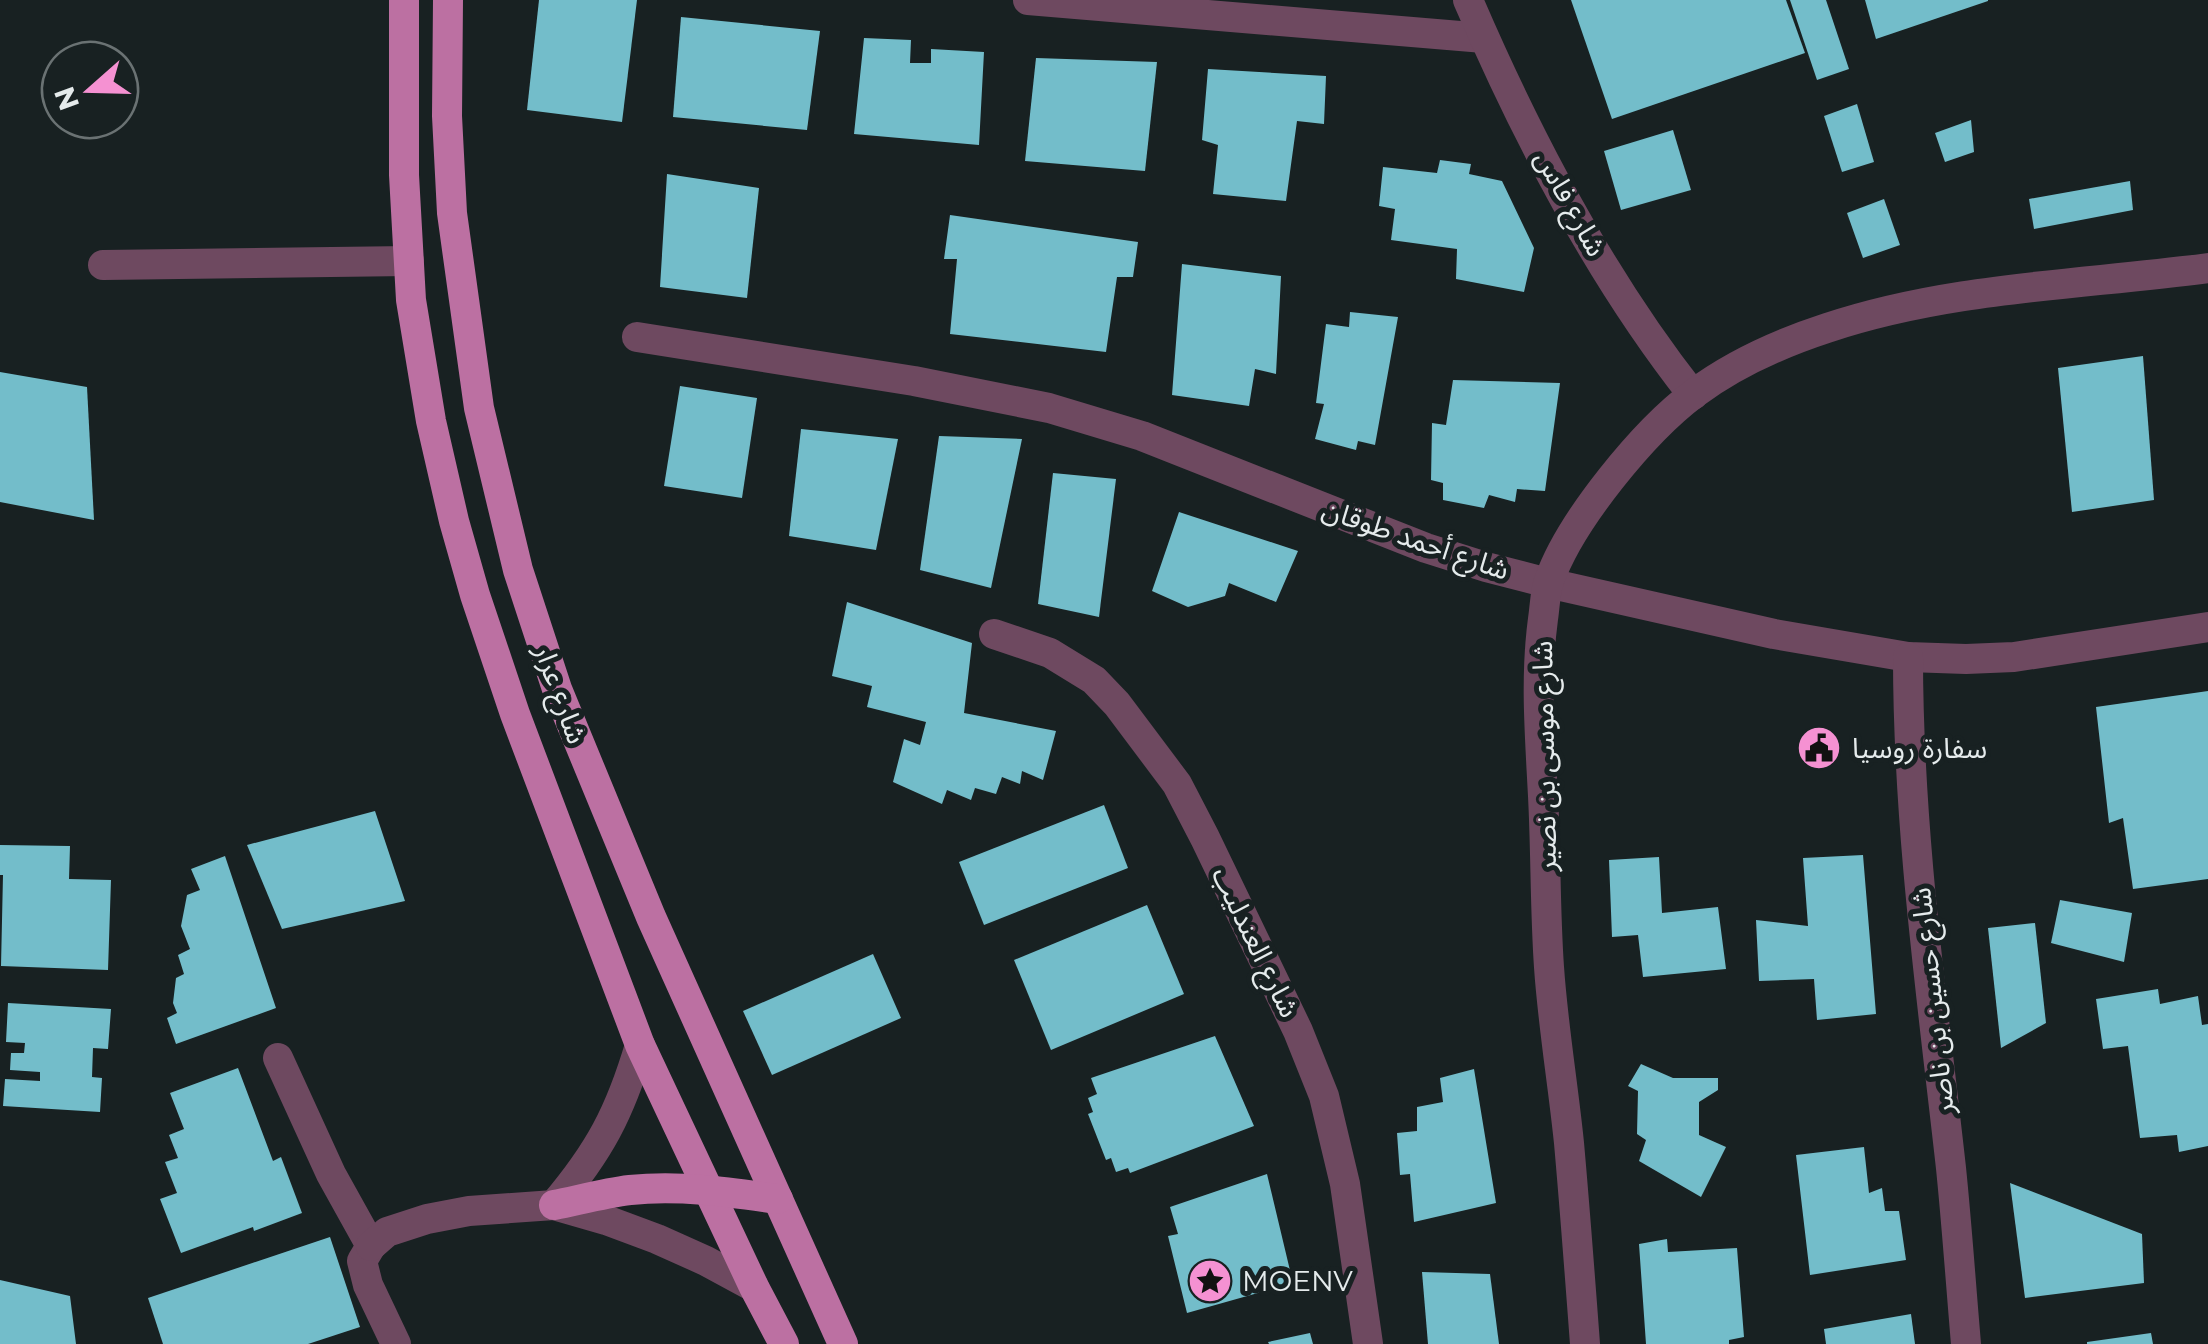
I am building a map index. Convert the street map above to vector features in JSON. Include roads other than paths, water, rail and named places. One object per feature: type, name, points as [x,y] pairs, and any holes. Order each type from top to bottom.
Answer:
[{"type":"main road","name":"شارع عرار","points":[[404,0],[404,175],[411,300],[431,422],[454,522],[515,714],[640,1045],[784,1344]]},
{"type":"main road","name":"شارع عرار","points":[[448,0],[447,116],[452,213],[479,408],[518,570],[557,690],[651,917],[844,1344]]},
{"type":"main road","points":[[554,1205],[628,1190],[674,1188],[778,1198]]},
{"type":"street","points":[[1028,0],[1484,38]]},
{"type":"street","name":"شارع فاس","points":[[1468,0],[1586,234],[1649,337],[1693,395]]},
{"type":"street","points":[[103,265],[408,262]]},
{"type":"street","name":"شارع موسى بن نصير","points":[[1585,1344],[1569,1142],[1549,966],[1538,699],[1548,583],[1566,546],[1596,497],[1662,422],[1693,395],[1739,365],[1781,346],[1826,328],[1935,300],[2208,268]]},
{"type":"street","name":"شارع أحمد طوقان","points":[[636,337],[914,380],[1049,408],[1142,436],[1426,548],[1548,583],[1774,634],[1908,657],[2014,658],[2208,627]]},
{"type":"street","name":"شارع العندليب","points":[[994,634],[1050,652],[1094,680],[1117,704],[1176,784],[1206,838],[1290,1013],[1324,1096],[1345,1184],[1368,1344]]},
{"type":"street","name":"شارع حسين بن ناصر","points":[[1908,657],[1908,730],[1919,892],[1966,1344]]},
{"type":"street","points":[[554,1205],[608,1131],[627,1090],[640,1045]]},
{"type":"street","points":[[278,1058],[331,1174],[371,1246]]},
{"type":"street","points":[[396,1344],[368,1285],[362,1261],[387,1232],[469,1211],[554,1205],[657,1239],[754,1287]]},
{"type":"place","name":"سفارة روسيا","points":[[1819,748]]},
{"type":"place","name":"MOENV","points":[[1210,1281]]}]
